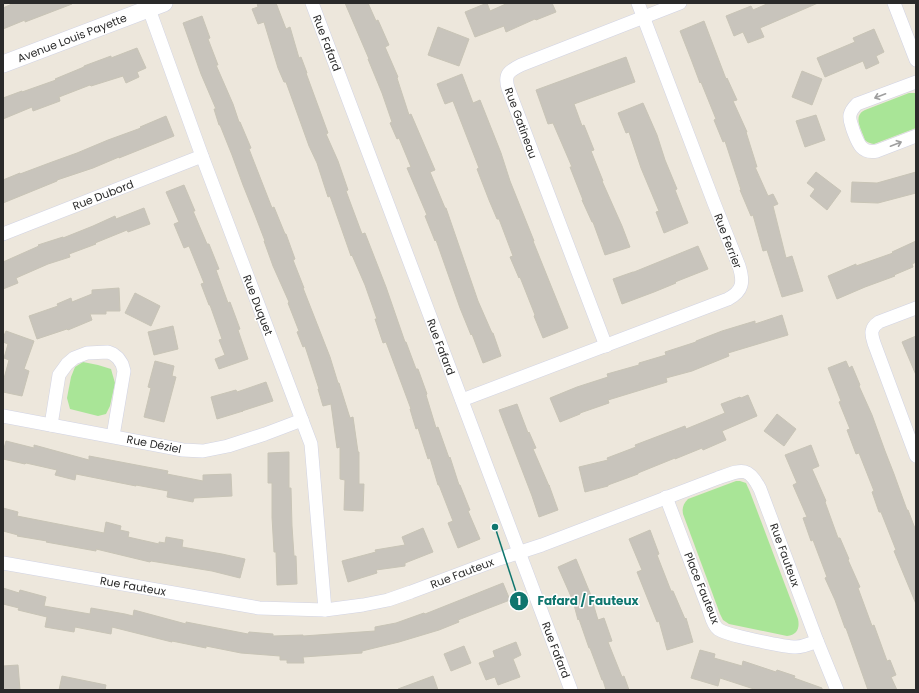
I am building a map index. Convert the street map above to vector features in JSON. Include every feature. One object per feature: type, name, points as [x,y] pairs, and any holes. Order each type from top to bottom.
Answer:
[{"type":"street","name":"Rue Fafard","points":[[312,3],[571,690]]},
{"type":"street","name":"Rue Ferrier","points":[[462,400],[728,299],[740,290],[742,281],[739,266],[638,3]]},
{"type":"street","name":"Rue Gatineau","points":[[606,346],[508,88],[506,78],[509,72],[521,65],[680,3]]},
{"type":"street","points":[[894,3],[916,60]]},
{"type":"street","name":"Avenue Louis Payette","points":[[3,64],[157,6]]},
{"type":"street","name":"Rue Duquet","points":[[157,6],[202,156],[311,444],[325,610]]},
{"type":"street","points":[[916,82],[857,104],[852,110],[850,117],[857,141],[863,149],[870,152],[877,151],[916,136]]},
{"type":"street","name":"Rue Dubord","points":[[3,234],[202,156]]},
{"type":"street","points":[[916,308],[879,322],[874,326],[872,333],[874,343],[916,456]]},
{"type":"street","points":[[52,424],[59,375],[67,364],[74,358],[87,353],[108,352],[118,358],[124,371],[113,436]]},
{"type":"street","name":"Rue Déziel","points":[[3,416],[52,424],[183,450],[203,450],[228,446],[302,420]]},
{"type":"street","name":"Rue Fauteux","points":[[3,563],[259,608],[325,610],[388,600],[519,553],[666,497],[735,472],[744,471],[753,476],[760,489],[837,690]]},
{"type":"street","name":"Place Fauteux","points":[[666,497],[714,624],[718,629],[731,634],[787,646],[801,646],[817,641]]},
{"type":"green space","points":[[909,93],[916,93],[916,128],[874,144],[866,141],[858,119],[861,113],[865,110]]},
{"type":"green space","points":[[83,362],[111,369],[115,383],[110,406],[106,414],[98,416],[70,409],[67,398],[71,377],[75,367]]},
{"type":"green space","points":[[736,481],[746,483],[798,619],[798,628],[793,634],[787,636],[729,624],[723,620],[720,614],[683,514],[683,506],[688,499]]},
{"type":"building","points":[[14,3],[72,4],[3,29],[3,8]]},
{"type":"building","points":[[257,3],[276,3],[286,29],[290,27],[299,58],[301,57],[307,73],[328,133],[326,134],[338,161],[348,190],[346,191],[362,234],[365,233],[405,342],[416,369],[418,369],[427,394],[426,395],[436,428],[438,427],[449,458],[450,457],[459,485],[470,510],[468,511],[480,539],[458,548],[448,523],[453,521],[438,485],[430,458],[428,459],[418,428],[416,429],[411,409],[386,342],[383,343],[375,319],[377,319],[365,285],[352,255],[351,256],[330,196],[328,197],[317,163],[309,146],[286,82],[284,82],[278,68],[264,22],[258,24],[252,9],[258,7]]},
{"type":"building","points":[[345,3],[368,3],[376,21],[378,20],[389,45],[385,47],[398,77],[397,78],[409,115],[411,114],[435,170],[430,172],[446,208],[478,301],[493,333],[501,356],[483,363],[460,308],[436,240],[435,241],[425,216],[427,215],[407,168],[411,167],[399,138],[397,139],[390,123],[392,122],[382,93]]},
{"type":"building","points":[[487,3],[490,11],[508,3],[552,3],[556,12],[536,20],[535,19],[506,32],[504,26],[475,37],[465,12]]},
{"type":"building","points":[[769,3],[818,3],[760,28],[764,37],[748,43],[743,32],[734,36],[726,16],[751,6],[753,10]]},
{"type":"building","points":[[202,16],[210,38],[208,39],[218,65],[216,65],[251,148],[249,149],[272,208],[274,207],[286,234],[295,259],[293,260],[330,357],[350,418],[353,417],[359,452],[359,484],[364,484],[363,511],[344,510],[345,480],[340,479],[340,447],[337,448],[331,404],[323,406],[305,346],[303,347],[297,332],[299,331],[288,303],[289,302],[273,266],[265,241],[219,125],[214,109],[216,109],[201,74],[183,23]]},
{"type":"building","points":[[704,21],[726,79],[727,78],[737,100],[733,101],[747,132],[757,167],[755,167],[768,196],[773,194],[778,204],[773,206],[786,258],[792,256],[803,291],[782,297],[767,250],[763,251],[753,215],[751,216],[740,190],[725,141],[723,142],[714,120],[716,119],[680,31]]},
{"type":"building","points":[[438,27],[469,39],[459,66],[428,55]]},
{"type":"building","points":[[874,29],[884,52],[876,56],[879,63],[866,69],[863,61],[825,77],[817,58],[855,42],[853,38]]},
{"type":"building","points":[[137,48],[146,68],[137,72],[139,77],[126,83],[123,76],[91,86],[90,85],[59,97],[60,101],[33,111],[32,107],[3,119],[3,98],[56,80],[55,79],[84,66]]},
{"type":"building","points":[[626,57],[635,82],[574,104],[582,126],[584,125],[594,150],[591,151],[602,181],[630,247],[605,255],[593,222],[582,200],[570,167],[572,167],[553,123],[548,124],[536,90]]},
{"type":"building","points":[[802,71],[822,79],[812,105],[792,97]]},
{"type":"building","points":[[462,74],[473,103],[480,100],[533,241],[568,328],[543,338],[520,277],[519,278],[510,257],[513,256],[499,219],[497,219],[477,169],[479,168],[453,101],[445,104],[437,84]]},
{"type":"building","points":[[643,103],[657,135],[677,189],[675,190],[688,223],[664,233],[656,212],[659,211],[641,168],[629,132],[626,133],[618,113]]},
{"type":"building","points":[[816,115],[825,140],[805,147],[796,121]]},
{"type":"building","points":[[166,116],[174,136],[93,168],[57,180],[3,203],[3,180],[141,128],[140,127]]},
{"type":"building","points":[[816,172],[841,191],[827,210],[810,196],[815,189],[807,183]]},
{"type":"building","points":[[916,172],[916,193],[878,203],[851,202],[852,182],[877,183]]},
{"type":"building","points":[[184,185],[195,211],[193,211],[219,269],[216,270],[228,303],[230,302],[240,329],[238,330],[248,359],[219,369],[215,359],[225,355],[219,340],[222,339],[201,284],[204,283],[189,246],[184,248],[174,224],[179,222],[166,192]]},
{"type":"building","points":[[144,208],[150,224],[128,232],[127,230],[69,254],[70,257],[48,264],[16,278],[18,283],[3,289],[3,262],[39,246],[38,245],[63,238],[115,216],[116,219]]},
{"type":"building","points":[[916,241],[916,262],[912,264],[913,267],[894,275],[895,276],[837,299],[828,276],[856,264],[856,266],[893,253],[892,252]]},
{"type":"building","points":[[698,246],[708,269],[622,304],[613,279]]},
{"type":"building","points":[[119,288],[120,311],[106,311],[106,314],[90,314],[92,320],[68,330],[67,329],[37,339],[29,316],[58,306],[57,304],[71,298],[72,302],[92,294],[92,290]]},
{"type":"building","points":[[135,293],[160,306],[151,326],[125,313]]},
{"type":"building","points":[[782,315],[788,335],[728,353],[729,356],[692,371],[666,378],[667,382],[608,400],[609,403],[560,422],[550,398],[608,377],[607,374],[639,365],[639,363],[666,355],[665,352],[696,342],[722,331],[755,321],[755,324]]},
{"type":"building","points":[[173,326],[178,349],[154,355],[148,332]]},
{"type":"building","points":[[6,331],[34,341],[24,369],[29,371],[22,396],[3,392],[3,382],[9,360],[4,358],[8,344],[3,342]]},
{"type":"building","points":[[916,336],[916,375],[902,342]]},
{"type":"building","points":[[155,361],[174,366],[172,376],[176,377],[164,422],[144,417],[151,388],[148,387]]},
{"type":"building","points":[[846,361],[849,368],[852,366],[860,385],[859,386],[872,415],[916,531],[916,604],[894,551],[896,550],[881,512],[879,512],[872,492],[874,491],[859,453],[856,454],[847,430],[850,429],[828,368]]},
{"type":"building","points":[[266,382],[273,401],[217,419],[211,397],[236,390],[237,392]]},
{"type":"building","points":[[748,395],[757,416],[722,431],[726,440],[703,450],[702,448],[675,458],[608,486],[585,492],[579,467],[608,460],[607,458],[636,447],[635,445],[685,426],[686,429],[725,413],[721,404]]},
{"type":"building","points":[[517,404],[528,433],[529,432],[536,448],[533,449],[558,510],[539,517],[499,410]]},
{"type":"building","points":[[777,414],[796,429],[784,446],[764,431]]},
{"type":"building","points":[[6,441],[34,448],[34,445],[89,460],[89,456],[168,471],[167,474],[203,481],[203,475],[231,474],[232,496],[194,498],[193,502],[167,497],[168,491],[136,485],[76,474],[75,480],[55,475],[57,470],[3,459]]},
{"type":"building","points":[[811,445],[819,466],[812,469],[826,501],[825,502],[838,538],[840,538],[860,587],[858,588],[872,626],[874,625],[887,661],[890,660],[896,675],[891,677],[897,690],[868,690],[846,628],[825,578],[827,577],[813,540],[811,541],[803,518],[807,517],[793,485],[797,483],[785,455]]},
{"type":"building","points":[[289,452],[289,488],[291,488],[292,526],[294,556],[296,556],[297,584],[277,585],[276,552],[274,552],[272,517],[272,483],[268,483],[268,453]]},
{"type":"building","points":[[3,508],[18,512],[17,516],[104,533],[106,522],[121,526],[120,530],[129,532],[128,537],[159,544],[159,542],[165,543],[166,537],[183,540],[182,547],[245,559],[240,578],[212,571],[150,562],[96,549],[96,551],[17,536],[18,535],[3,531]]},
{"type":"building","points":[[423,528],[433,552],[405,563],[405,566],[376,570],[377,573],[348,582],[342,561],[376,552],[375,550],[405,545],[402,537]]},
{"type":"building","points":[[650,530],[659,554],[657,555],[671,591],[673,591],[685,619],[686,618],[693,642],[667,650],[659,621],[657,622],[637,572],[642,570],[629,539]]},
{"type":"building","points":[[576,559],[590,593],[598,620],[604,618],[612,641],[608,642],[622,677],[624,676],[629,690],[606,690],[589,648],[579,619],[578,620],[573,601],[558,567]]},
{"type":"building","points":[[503,583],[510,600],[458,620],[459,622],[439,630],[399,642],[362,651],[362,653],[303,657],[304,663],[287,663],[287,660],[280,660],[280,656],[241,653],[206,646],[206,648],[172,642],[112,627],[111,634],[75,627],[74,632],[45,627],[47,617],[18,610],[19,608],[3,604],[3,588],[19,593],[20,590],[46,597],[44,606],[90,614],[91,608],[133,616],[134,610],[186,624],[186,622],[248,634],[249,632],[273,634],[273,636],[303,636],[375,631],[375,627],[396,623],[424,613],[425,614]]},
{"type":"building","points":[[516,642],[521,655],[513,659],[520,677],[498,685],[495,677],[486,680],[479,663],[495,657],[493,651]]},
{"type":"building","points":[[464,646],[471,663],[451,671],[444,654]]},
{"type":"building","points":[[700,650],[715,654],[714,658],[742,666],[743,661],[776,672],[777,670],[822,688],[822,690],[757,690],[720,678],[718,686],[691,678]]},
{"type":"building","points":[[18,665],[20,690],[3,690],[3,666]]},
{"type":"building","points":[[62,676],[106,685],[105,690],[59,690]]},
{"type":"building","points":[[433,676],[438,690],[398,689]]},
{"type":"place","name":"Fafard / Fauteux","points":[[495,527]]}]
